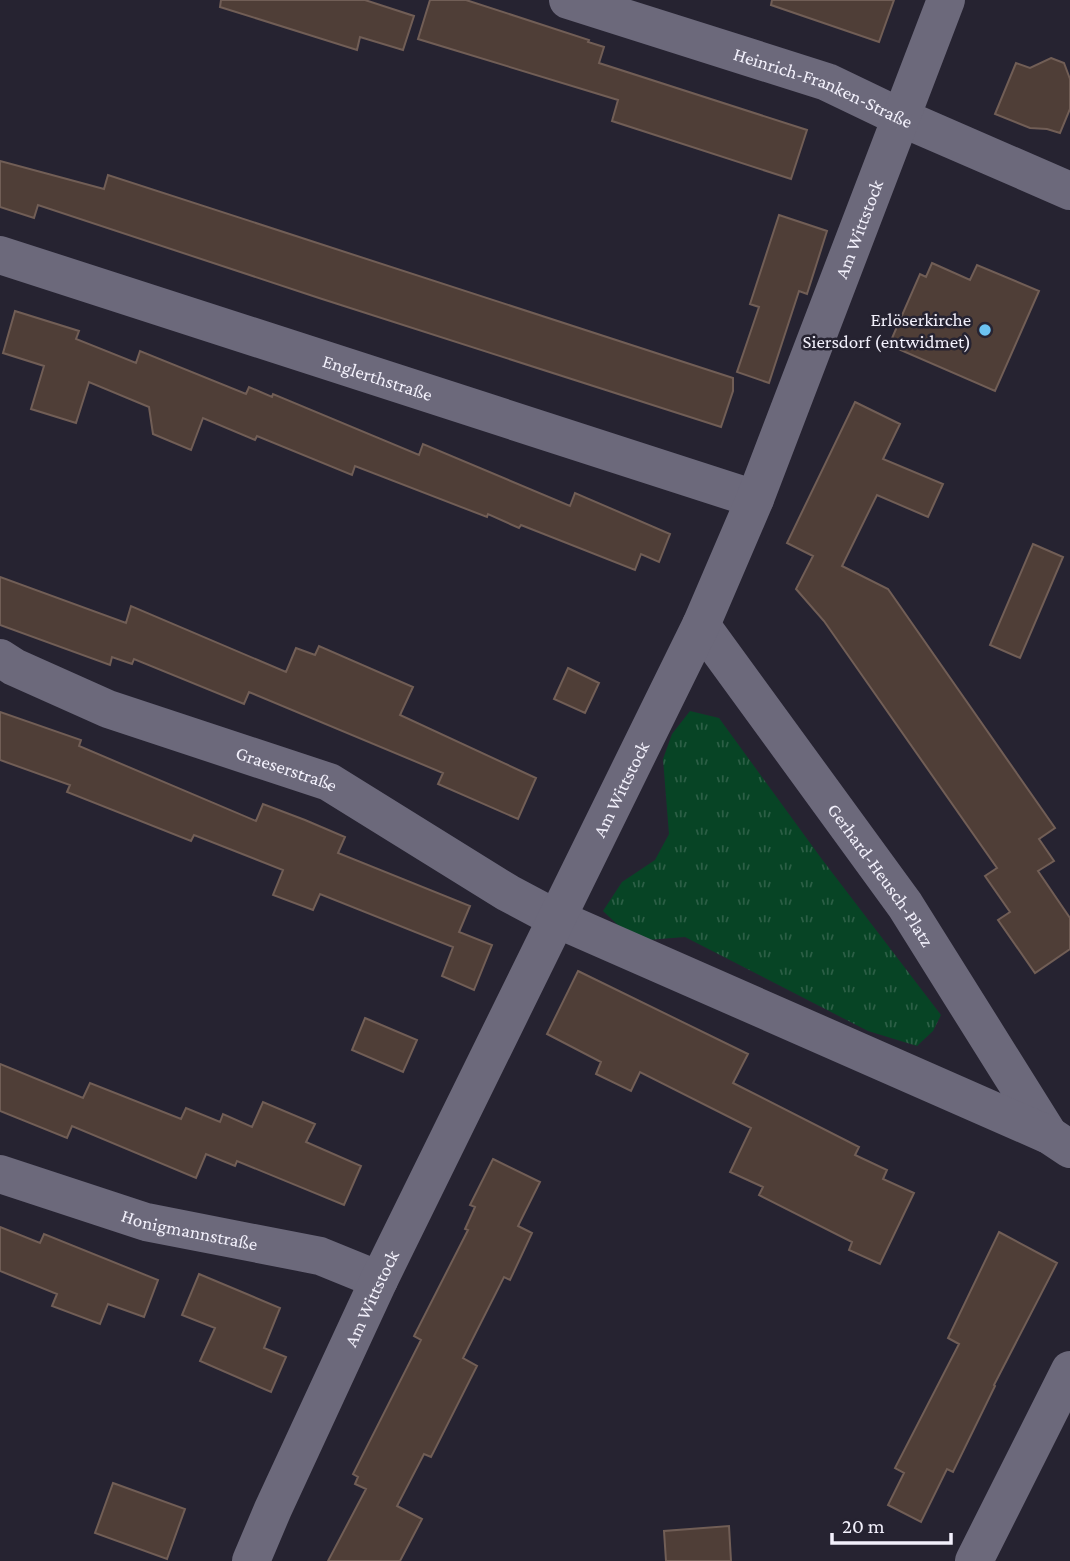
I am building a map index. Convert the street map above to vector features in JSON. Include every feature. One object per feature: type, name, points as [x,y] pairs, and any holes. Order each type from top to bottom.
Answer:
[{"type":"street","name":"Heinrich-Franken-Straße","points":[[569,0],[827,82],[902,118],[1070,191]]},
{"type":"street","name":"Am Wittstock","points":[[251,1561],[379,1280],[701,625],[755,499],[946,0]]},
{"type":"street","name":"Englerthstraße","points":[[0,256],[755,499]]},
{"type":"street","name":"Gerhard-Heusch-Platz","points":[[701,625],[905,905],[1059,1142]]},
{"type":"street","name":"Graeserstraße","points":[[0,658],[14,667],[108,709],[329,782],[508,893],[555,918]]},
{"type":"street","name":"Gerhard-Heusch-Platz","points":[[555,918],[1059,1142]]},
{"type":"street","name":"Honigmannstraße","points":[[0,1174],[146,1222],[320,1256],[379,1280]]},
{"type":"street","points":[[974,1561],[1070,1370]]},
{"type":"green space","points":[[690,711],[719,718],[821,858],[941,1015],[933,1031],[917,1046],[868,1031],[685,937],[635,941],[603,911],[622,882],[655,860],[669,834],[663,759],[672,734]]},
{"type":"building","points":[[221,0],[365,0],[414,16],[403,50],[360,37],[357,50],[220,7]]},
{"type":"building","points":[[430,0],[466,0],[589,40],[588,42],[604,47],[599,63],[807,130],[791,179],[612,121],[618,100],[418,39]]},
{"type":"building","points":[[772,0],[894,0],[879,42],[771,5]]},
{"type":"building","points":[[1051,58],[1064,63],[1070,79],[1070,109],[1060,133],[1030,128],[995,114],[1016,63],[1030,68]]},
{"type":"building","points":[[0,161],[104,189],[108,175],[733,378],[733,391],[721,427],[38,205],[34,218],[0,207]]},
{"type":"building","points":[[779,215],[827,231],[807,294],[799,291],[769,383],[737,372],[759,307],[750,304]]},
{"type":"building","name":"Erlöserkirche Siersdorf (entwidmet)","points":[[932,263],[970,280],[977,265],[1039,291],[995,391],[889,345],[920,274],[926,277]]},
{"type":"building","points":[[15,311],[79,331],[76,339],[136,363],[140,351],[246,394],[249,387],[272,397],[273,394],[419,455],[423,444],[570,506],[575,493],[670,534],[659,562],[641,554],[635,570],[521,525],[519,528],[488,514],[487,517],[355,466],[352,475],[257,436],[255,440],[203,418],[191,450],[153,434],[149,407],[89,382],[76,423],[31,409],[44,366],[3,353]]},
{"type":"building","points":[[855,402],[900,424],[883,459],[943,484],[928,517],[877,495],[842,566],[888,589],[1055,828],[1039,839],[1054,861],[1038,871],[1070,918],[1070,949],[1035,973],[998,920],[1010,912],[985,876],[997,868],[824,621],[796,589],[813,556],[787,543]]},
{"type":"building","points":[[1033,544],[1063,557],[1020,658],[990,645]]},
{"type":"building","points":[[0,577],[126,623],[131,606],[286,672],[296,648],[315,655],[319,646],[413,687],[400,715],[536,778],[518,819],[438,784],[443,773],[249,692],[244,704],[134,659],[132,664],[112,657],[110,665],[0,625]]},
{"type":"building","points":[[568,668],[599,683],[585,713],[554,699]]},
{"type":"building","points":[[0,712],[81,740],[79,746],[256,821],[263,804],[305,820],[345,837],[338,853],[470,906],[459,932],[492,945],[474,990],[442,976],[453,947],[320,894],[313,910],[273,895],[283,870],[194,835],[191,841],[67,792],[70,785],[0,760]]},
{"type":"building","points":[[578,971],[748,1054],[733,1083],[859,1147],[855,1155],[887,1170],[883,1179],[914,1193],[880,1264],[849,1250],[852,1242],[759,1195],[763,1187],[730,1172],[751,1128],[640,1072],[631,1091],[596,1074],[601,1062],[547,1034]]},
{"type":"building","points":[[365,1018],[417,1040],[403,1072],[352,1050]]},
{"type":"building","points":[[0,1064],[83,1098],[90,1083],[181,1119],[186,1108],[220,1122],[223,1114],[252,1127],[263,1102],[315,1124],[306,1142],[361,1166],[344,1205],[237,1161],[235,1166],[206,1154],[196,1178],[72,1126],[67,1138],[0,1111]]},
{"type":"building","points":[[493,1159],[540,1182],[518,1226],[532,1233],[510,1280],[504,1277],[463,1358],[477,1366],[431,1457],[424,1454],[397,1506],[422,1519],[400,1561],[328,1561],[366,1489],[355,1484],[358,1477],[353,1474],[421,1340],[414,1336],[468,1230],[465,1229],[475,1207],[470,1205]]},
{"type":"building","points":[[0,1227],[40,1243],[44,1234],[158,1280],[144,1317],[108,1304],[100,1324],[52,1306],[57,1294],[0,1271]]},
{"type":"building","points":[[999,1232],[1057,1263],[953,1472],[947,1469],[921,1522],[888,1505],[904,1473],[895,1468],[959,1344],[948,1338]]},
{"type":"building","points":[[199,1274],[280,1308],[264,1348],[286,1357],[271,1392],[200,1361],[215,1328],[182,1315]]},
{"type":"building","points":[[113,1483],[185,1509],[167,1559],[95,1533]]},
{"type":"building","points":[[729,1526],[731,1561],[666,1561],[664,1531]]},
{"type":"place","name":"Erlöserkirche Siersdorf (entwidmet)","points":[[985,330]]}]
